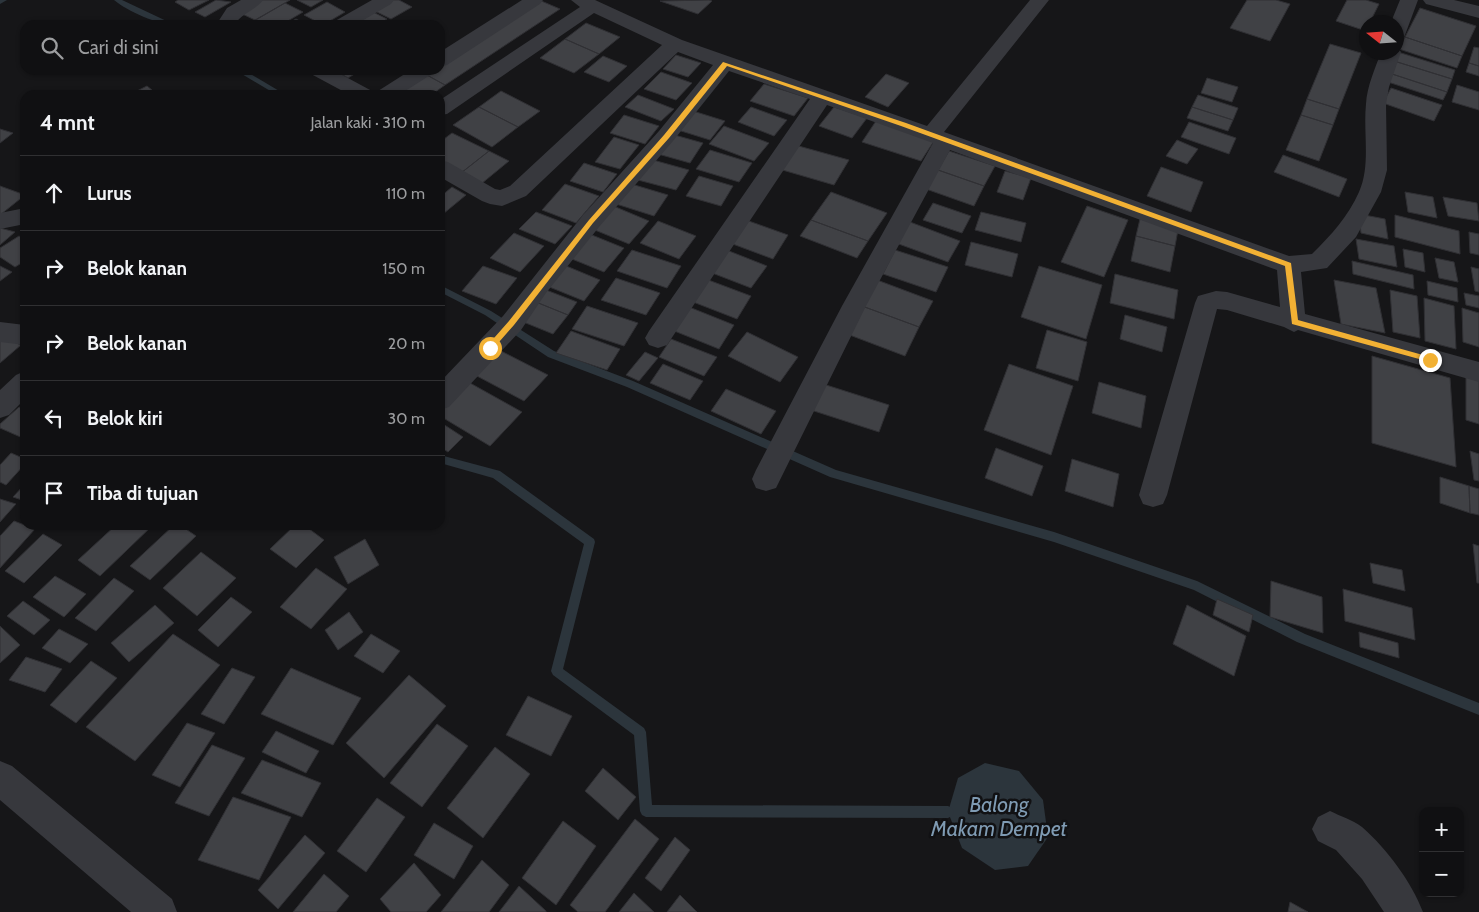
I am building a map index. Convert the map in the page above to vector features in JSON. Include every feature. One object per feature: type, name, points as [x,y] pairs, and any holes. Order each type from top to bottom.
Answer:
[{"type":"street","points":[[228,20],[234,12],[254,0]]},
{"type":"street","points":[[351,20],[385,0]]},
{"type":"street","points":[[445,57],[534,0]]},
{"type":"street","points":[[771,468],[796,424],[938,137],[1040,0]]},
{"type":"street","points":[[1403,15],[1409,0]]},
{"type":"street","points":[[1432,0],[1479,12]]},
{"type":"street","points":[[445,105],[586,3],[675,44],[725,63],[938,137],[1288,265],[1318,262],[1348,231],[1370,192],[1376,170],[1376,104],[1379,87],[1388,60]]},
{"type":"street","points":[[445,170],[490,196],[502,198],[518,191],[675,44]]},
{"type":"street","points":[[445,394],[512,323],[591,221],[666,136],[725,63]]},
{"type":"street","points":[[327,75],[356,90]]},
{"type":"street","points":[[393,90],[417,75]]},
{"type":"street","points":[[658,338],[823,96]]},
{"type":"street","points":[[0,221],[20,217]]},
{"type":"street","points":[[1288,265],[1294,322]]},
{"type":"street","points":[[1153,495],[1207,303],[1216,300],[1227,301],[1294,322],[1479,372]]},
{"type":"street","points":[[0,332],[20,334]]},
{"type":"street","points":[[0,407],[20,387]]},
{"type":"street","points":[[0,778],[159,912]]},
{"type":"street","points":[[1330,829],[1348,838],[1374,866],[1405,912]]},
{"type":"water","name":"Balong Makam Dempet","points":[[985,763],[1019,771],[1043,800],[1048,837],[1028,866],[995,870],[962,848],[948,812],[958,778]]},
{"type":"building","points":[[178,0],[209,0],[189,10],[175,2]]},
{"type":"building","points":[[216,0],[231,2],[205,17],[195,12]]},
{"type":"building","points":[[259,0],[290,0],[255,20],[238,12]]},
{"type":"building","points":[[297,0],[323,0],[311,7]]},
{"type":"building","points":[[390,0],[399,0],[412,7],[391,19],[373,10]]},
{"type":"building","points":[[539,0],[560,9],[445,85],[427,75],[445,75],[445,61]]},
{"type":"building","points":[[1247,0],[1276,0],[1290,4],[1270,41],[1230,28]]},
{"type":"building","points":[[1347,0],[1366,0],[1379,4],[1374,15],[1359,15],[1359,29],[1336,21]]},
{"type":"building","points":[[660,1],[712,1],[698,14]]},
{"type":"building","points":[[327,2],[345,12],[331,20],[314,20],[304,15]]},
{"type":"building","points":[[285,3],[303,12],[289,20],[256,20]]},
{"type":"building","points":[[1420,8],[1476,26],[1462,56],[1405,37]]},
{"type":"building","points":[[373,12],[387,19],[385,20],[358,20]]},
{"type":"building","points":[[586,23],[620,37],[599,54],[565,39]]},
{"type":"building","points":[[1405,37],[1462,56],[1457,68],[1404,51]]},
{"type":"building","points":[[565,39],[599,54],[574,73],[540,58]]},
{"type":"building","points":[[1330,44],[1359,52],[1359,58],[1339,109],[1307,99]]},
{"type":"building","points":[[1474,47],[1479,48],[1479,66],[1469,63]]},
{"type":"building","points":[[1404,54],[1455,70],[1452,79],[1394,61],[1404,60]]},
{"type":"building","points":[[676,55],[701,63],[688,77],[663,69]]},
{"type":"building","points":[[603,56],[627,66],[609,82],[584,72]]},
{"type":"building","points":[[1394,61],[1452,79],[1447,92],[1389,73]]},
{"type":"building","points":[[1469,63],[1479,66],[1479,76],[1466,72]]},
{"type":"building","points":[[661,72],[692,83],[676,100],[644,89]]},
{"type":"building","points":[[1389,73],[1447,92],[1443,100],[1385,81]]},
{"type":"building","points":[[886,74],[909,83],[888,107],[865,97]]},
{"type":"building","points":[[424,75],[445,85],[438,90],[403,90]]},
{"type":"building","points":[[1207,78],[1238,87],[1232,102],[1201,93]]},
{"type":"building","points":[[764,84],[808,98],[794,116],[750,101]]},
{"type":"building","points":[[1457,85],[1479,92],[1479,110],[1452,102]]},
{"type":"building","points":[[147,86],[152,90],[139,90]]},
{"type":"building","points":[[1391,88],[1442,105],[1434,121],[1383,103]]},
{"type":"building","points":[[501,91],[540,111],[518,127],[479,107]]},
{"type":"building","points":[[638,95],[674,109],[661,121],[625,107]]},
{"type":"building","points":[[1198,95],[1238,108],[1233,120],[1192,107]]},
{"type":"building","points":[[1307,99],[1339,109],[1333,125],[1301,115]]},
{"type":"building","points":[[479,107],[518,127],[492,147],[453,125]]},
{"type":"building","points":[[751,107],[787,120],[774,136],[738,122]]},
{"type":"building","points":[[834,107],[867,118],[852,138],[819,126]]},
{"type":"building","points":[[1192,107],[1233,120],[1228,131],[1187,118]]},
{"type":"building","points":[[693,111],[725,121],[710,140],[678,130]]},
{"type":"building","points":[[624,115],[659,126],[645,144],[610,133]]},
{"type":"building","points":[[1301,115],[1333,125],[1319,161],[1286,150]]},
{"type":"building","points":[[876,121],[934,141],[921,161],[862,142]]},
{"type":"building","points":[[1189,122],[1236,138],[1229,154],[1181,137]]},
{"type":"building","points":[[724,126],[769,143],[754,161],[709,144]]},
{"type":"building","points":[[0,129],[13,133],[0,143]]},
{"type":"building","points":[[452,133],[489,151],[461,173],[445,165],[445,138]]},
{"type":"building","points":[[671,134],[703,143],[690,163],[658,154]]},
{"type":"building","points":[[614,137],[639,145],[620,169],[595,162]]},
{"type":"building","points":[[1177,140],[1198,149],[1187,164],[1166,156]]},
{"type":"building","points":[[795,145],[849,160],[834,185],[779,169]]},
{"type":"building","points":[[710,150],[752,163],[739,182],[696,169]]},
{"type":"building","points":[[489,151],[509,161],[481,184],[461,173]]},
{"type":"building","points":[[949,151],[995,166],[984,186],[938,170]]},
{"type":"building","points":[[1283,155],[1347,179],[1339,197],[1274,172]]},
{"type":"building","points":[[653,160],[689,170],[676,190],[638,180]]},
{"type":"building","points":[[584,163],[617,174],[603,192],[570,181]]},
{"type":"building","points":[[1161,167],[1203,182],[1191,212],[1147,196]]},
{"type":"building","points":[[938,170],[984,186],[974,206],[926,189]]},
{"type":"building","points":[[1005,171],[1031,178],[1023,200],[997,192]]},
{"type":"building","points":[[699,176],[733,186],[721,206],[686,196]]},
{"type":"building","points":[[628,183],[668,195],[654,216],[613,203]]},
{"type":"building","points":[[565,184],[599,196],[576,223],[542,210]]},
{"type":"building","points":[[0,186],[20,193],[20,199],[0,215]]},
{"type":"building","points":[[452,187],[466,195],[445,212],[445,193]]},
{"type":"building","points":[[831,192],[887,213],[868,241],[811,220]]},
{"type":"building","points":[[1405,192],[1433,197],[1437,218],[1408,212]]},
{"type":"building","points":[[1443,197],[1477,203],[1479,221],[1448,216]]},
{"type":"building","points":[[933,203],[971,216],[962,233],[923,220]]},
{"type":"building","points":[[611,205],[649,221],[629,244],[590,228]]},
{"type":"building","points":[[1087,206],[1128,220],[1104,277],[1061,262]]},
{"type":"building","points":[[536,212],[572,226],[555,244],[519,229]]},
{"type":"building","points":[[981,212],[1026,223],[1021,242],[975,230]]},
{"type":"building","points":[[1359,214],[1385,219],[1388,239],[1361,233]]},
{"type":"building","points":[[1395,215],[1459,231],[1460,254],[1395,237]]},
{"type":"building","points":[[1140,219],[1178,230],[1175,246],[1136,236]]},
{"type":"building","points":[[746,220],[788,235],[773,259],[730,243]]},
{"type":"building","points":[[811,220],[868,241],[857,258],[800,236]]},
{"type":"building","points":[[658,221],[696,236],[679,259],[640,243]]},
{"type":"building","points":[[910,222],[960,241],[948,262],[896,243]]},
{"type":"building","points":[[0,228],[15,232],[0,245]]},
{"type":"building","points":[[1469,232],[1479,234],[1479,255],[1470,253]]},
{"type":"building","points":[[514,233],[544,246],[520,272],[490,258]]},
{"type":"building","points":[[587,233],[624,248],[604,272],[567,257]]},
{"type":"building","points":[[1136,236],[1175,246],[1170,272],[1131,261]]},
{"type":"building","points":[[20,237],[20,264],[15,267],[0,257],[0,248]]},
{"type":"building","points":[[1356,239],[1394,246],[1397,267],[1359,259]]},
{"type":"building","points":[[971,242],[1018,254],[1012,277],[965,265]]},
{"type":"building","points":[[724,249],[767,266],[751,288],[707,271]]},
{"type":"building","points":[[1403,249],[1423,253],[1425,272],[1405,267]]},
{"type":"building","points":[[632,250],[681,266],[667,288],[617,271]]},
{"type":"building","points":[[895,250],[948,267],[936,292],[883,274]]},
{"type":"building","points":[[1435,258],[1454,262],[1458,282],[1439,278]]},
{"type":"building","points":[[1352,261],[1413,275],[1414,289],[1353,274]]},
{"type":"building","points":[[559,263],[600,280],[584,301],[542,284]]},
{"type":"building","points":[[0,266],[12,272],[0,281]]},
{"type":"building","points":[[483,266],[517,278],[496,304],[462,291]]},
{"type":"building","points":[[1039,266],[1102,285],[1086,339],[1021,317]]},
{"type":"building","points":[[1471,267],[1479,269],[1479,292],[1475,291]]},
{"type":"building","points":[[1115,274],[1178,290],[1174,319],[1110,303]]},
{"type":"building","points":[[616,278],[660,293],[646,315],[601,300]]},
{"type":"building","points":[[703,278],[751,296],[737,319],[688,300]]},
{"type":"building","points":[[877,280],[933,301],[919,327],[862,306]]},
{"type":"building","points":[[1334,280],[1376,288],[1385,333],[1341,324]]},
{"type":"building","points":[[1427,281],[1457,288],[1458,302],[1428,295]]},
{"type":"building","points":[[541,288],[577,302],[568,315],[531,300]]},
{"type":"building","points":[[1390,290],[1417,296],[1420,338],[1393,332]]},
{"type":"building","points":[[1464,293],[1479,296],[1479,308],[1466,305]]},
{"type":"building","points":[[1424,298],[1454,306],[1456,349],[1425,341]]},
{"type":"building","points":[[531,300],[568,315],[553,334],[516,319]]},
{"type":"building","points":[[684,305],[734,325],[719,349],[667,328]]},
{"type":"building","points":[[587,306],[638,323],[624,346],[572,329]]},
{"type":"building","points":[[862,306],[919,327],[905,356],[847,334]]},
{"type":"building","points":[[1462,308],[1479,313],[1479,347],[1463,342]]},
{"type":"building","points":[[1125,315],[1167,327],[1162,352],[1120,339]]},
{"type":"building","points":[[1047,330],[1087,342],[1078,381],[1036,368]]},
{"type":"building","points":[[571,331],[620,349],[607,370],[556,353]]},
{"type":"building","points":[[747,332],[798,357],[780,382],[728,356]]},
{"type":"building","points":[[0,336],[20,345],[20,346],[0,363]]},
{"type":"building","points":[[671,339],[717,357],[704,376],[659,357]]},
{"type":"building","points":[[499,350],[548,375],[524,401],[475,375]]},
{"type":"building","points":[[645,352],[658,358],[639,381],[626,375]]},
{"type":"building","points":[[1372,356],[1450,378],[1456,467],[1372,443]]},
{"type":"building","points":[[663,364],[703,381],[690,400],[650,383]]},
{"type":"building","points":[[1009,364],[1073,386],[1051,455],[984,430]]},
{"type":"building","points":[[1466,377],[1479,381],[1479,424],[1466,420]]},
{"type":"building","points":[[1099,382],[1146,396],[1141,428],[1092,413]]},
{"type":"building","points":[[470,383],[522,412],[490,446],[445,419],[445,408]]},
{"type":"building","points":[[823,384],[889,405],[879,432],[811,410]]},
{"type":"building","points":[[726,389],[776,411],[761,434],[711,411]]},
{"type":"building","points":[[20,407],[20,437],[0,428],[0,424]]},
{"type":"building","points":[[445,425],[463,437],[448,452],[445,450]]},
{"type":"building","points":[[996,448],[1043,466],[1032,496],[985,478]]},
{"type":"building","points":[[1470,451],[1479,454],[1479,481],[1474,480]]},
{"type":"building","points":[[11,453],[20,457],[20,470],[6,485],[0,482],[0,465]]},
{"type":"building","points":[[1072,459],[1119,474],[1113,507],[1065,491]]},
{"type":"building","points":[[1440,477],[1469,486],[1470,513],[1440,503]]},
{"type":"building","points":[[1469,486],[1479,489],[1479,515],[1470,513]]},
{"type":"building","points":[[20,489],[20,499],[13,497]]},
{"type":"building","points":[[0,499],[16,504],[0,522]]},
{"type":"building","points":[[14,521],[20,523],[20,530],[34,530],[0,568],[0,536]]},
{"type":"building","points":[[111,530],[148,530],[100,576],[78,560]]},
{"type":"building","points":[[169,530],[187,530],[196,536],[150,580],[130,566]]},
{"type":"building","points":[[290,530],[311,530],[324,540],[296,568],[270,549]]},
{"type":"building","points":[[43,534],[62,545],[24,583],[5,571]]},
{"type":"building","points":[[365,539],[379,565],[348,584],[334,557]]},
{"type":"building","points":[[1473,544],[1479,546],[1479,583],[1477,583]]},
{"type":"building","points":[[201,552],[236,578],[197,616],[163,588]]},
{"type":"building","points":[[1370,563],[1402,570],[1405,591],[1373,583]]},
{"type":"building","points":[[316,568],[347,589],[311,629],[280,607]]},
{"type":"building","points":[[55,576],[86,594],[64,617],[33,597]]},
{"type":"building","points":[[114,578],[134,591],[96,631],[75,618]]},
{"type":"building","points":[[1271,581],[1322,597],[1323,633],[1270,617]]},
{"type":"building","points":[[1343,589],[1412,608],[1415,640],[1345,621]]},
{"type":"building","points":[[231,597],[252,612],[218,647],[198,630]]},
{"type":"building","points":[[1217,599],[1253,615],[1249,632],[1213,615]]},
{"type":"building","points":[[23,601],[50,620],[34,635],[7,616]]},
{"type":"building","points":[[155,605],[174,623],[129,662],[111,643]]},
{"type":"building","points":[[1187,605],[1246,636],[1234,676],[1173,644]]},
{"type":"building","points":[[349,612],[363,632],[338,650],[325,630]]},
{"type":"building","points":[[0,626],[20,645],[0,663]]},
{"type":"building","points":[[59,629],[88,644],[70,663],[42,648]]},
{"type":"building","points":[[1359,632],[1398,643],[1399,658],[1360,647]]},
{"type":"building","points":[[173,634],[220,665],[135,761],[86,727]]},
{"type":"building","points":[[371,634],[400,651],[383,673],[354,656]]},
{"type":"building","points":[[26,657],[62,669],[45,692],[9,680]]},
{"type":"building","points":[[91,661],[117,678],[76,723],[50,705]]},
{"type":"building","points":[[232,668],[255,677],[224,724],[201,714]]},
{"type":"building","points":[[291,668],[361,698],[333,745],[261,714]]},
{"type":"building","points":[[409,675],[446,706],[384,778],[346,743]]},
{"type":"building","points":[[528,696],[572,716],[551,756],[506,735]]},
{"type":"building","points":[[187,723],[215,733],[180,787],[152,775]]},
{"type":"building","points":[[437,724],[468,746],[422,807],[390,783]]},
{"type":"building","points":[[276,731],[319,751],[306,773],[262,752]]},
{"type":"building","points":[[212,745],[245,758],[209,816],[175,803]]},
{"type":"building","points":[[495,747],[530,774],[483,838],[447,808]]},
{"type":"building","points":[[262,760],[321,783],[302,817],[241,793]]},
{"type":"building","points":[[603,768],[636,797],[618,820],[585,791]]},
{"type":"building","points":[[233,797],[291,817],[259,880],[198,860]]},
{"type":"building","points":[[377,798],[405,817],[366,872],[337,851]]},
{"type":"building","points":[[635,819],[659,839],[605,912],[578,912],[570,905]]},
{"type":"building","points":[[563,821],[596,846],[556,905],[522,878]]},
{"type":"building","points":[[434,823],[473,846],[454,879],[414,855]]},
{"type":"building","points":[[305,835],[325,853],[278,909],[258,890]]},
{"type":"building","points":[[675,837],[690,850],[661,891],[645,878]]},
{"type":"building","points":[[482,860],[509,885],[489,912],[441,912]]},
{"type":"building","points":[[414,863],[441,895],[426,912],[391,912],[380,899]]},
{"type":"building","points":[[324,874],[349,896],[336,912],[293,912]]},
{"type":"building","points":[[519,886],[546,911],[546,912],[499,912]]},
{"type":"building","points":[[634,893],[654,912],[619,912]]},
{"type":"building","points":[[680,895],[697,912],[667,912]]},
{"type":"building","points":[[1290,902],[1308,912],[1288,912]]},
{"type":"waterway","points":[[0,2],[4,0]]},
{"type":"waterway","points":[[117,0],[158,20]]},
{"type":"waterway","points":[[248,75],[273,90]]},
{"type":"waterway","points":[[445,291],[488,313],[551,354],[630,384],[834,474],[1054,537],[1197,586],[1301,638],[1479,709]]},
{"type":"waterway","points":[[445,460],[496,474],[590,542],[557,671],[640,732],[646,811],[948,812]]},
{"type":"route","points":[[490,348],[512,323],[591,221],[700,96],[725,63],[1091,192],[1288,265],[1294,322],[1430,360]]}]
